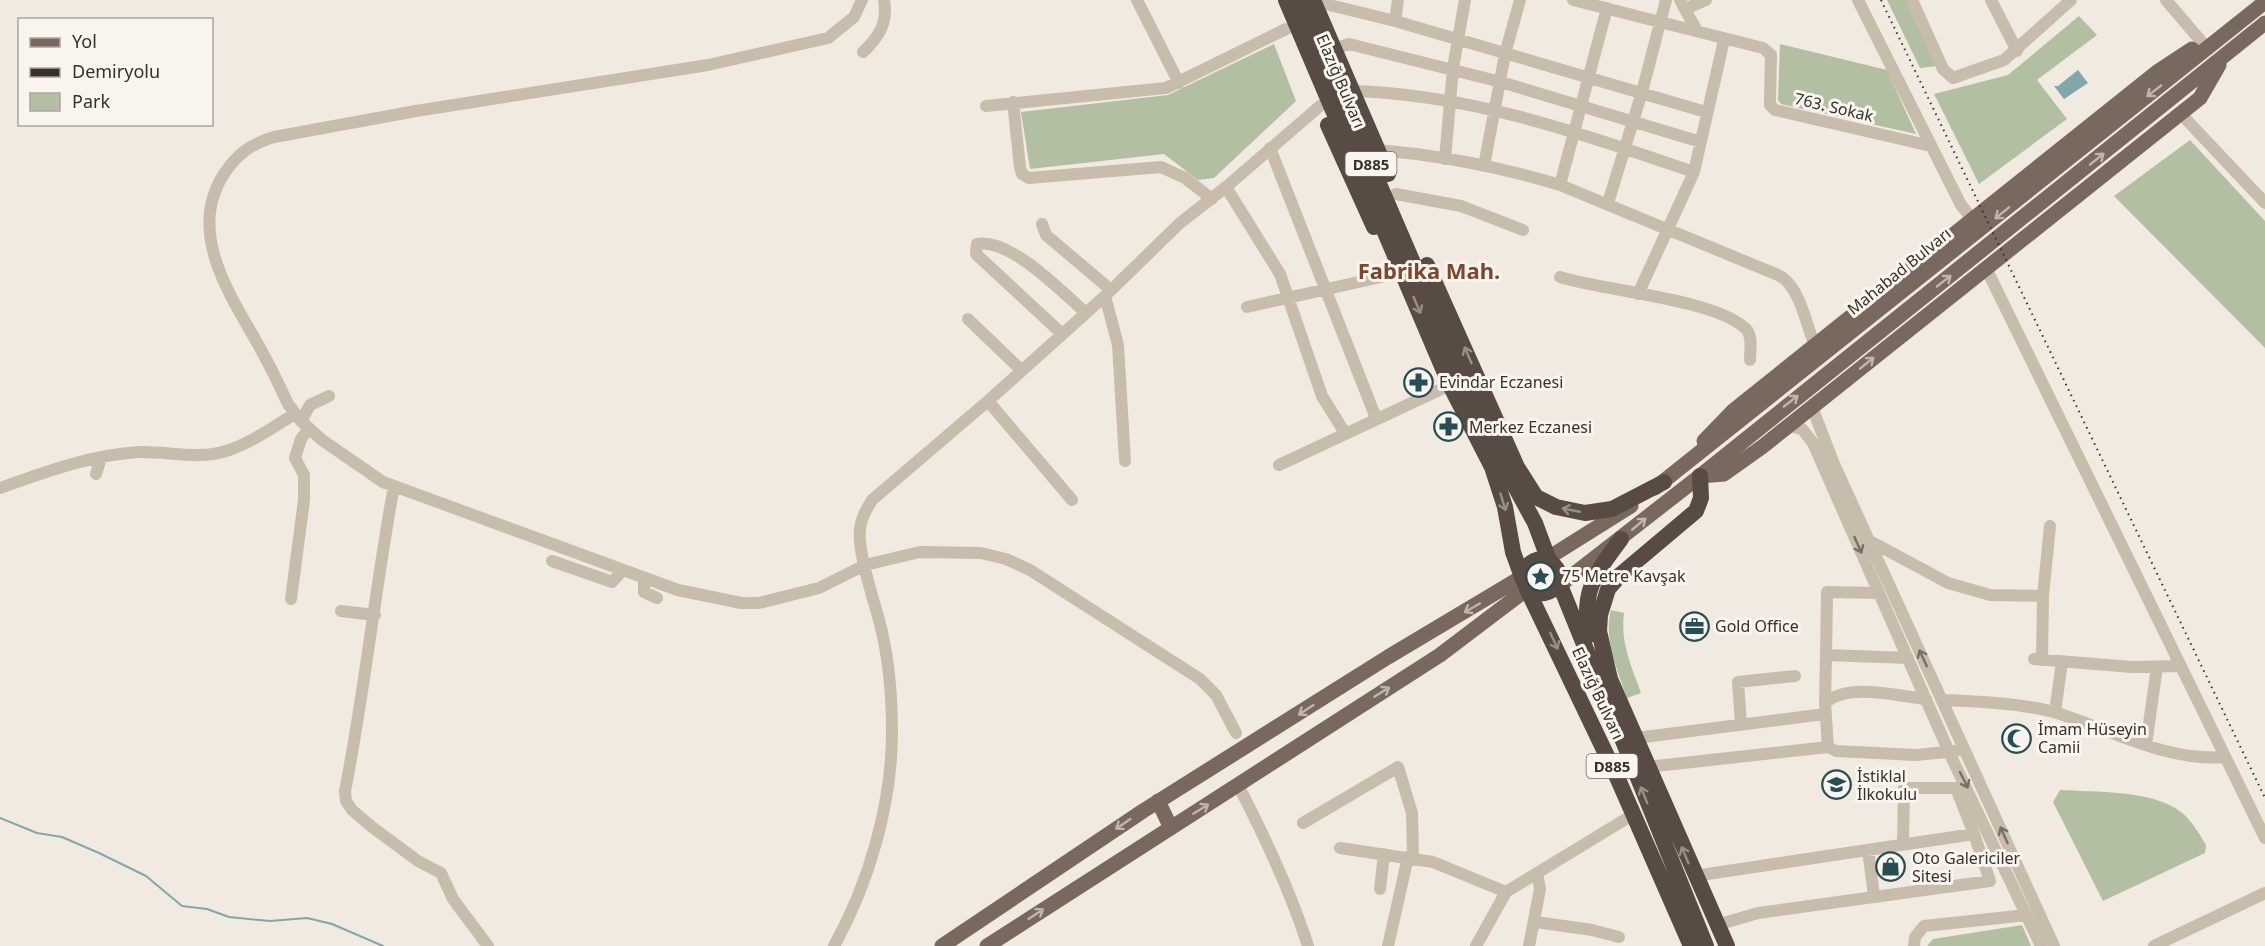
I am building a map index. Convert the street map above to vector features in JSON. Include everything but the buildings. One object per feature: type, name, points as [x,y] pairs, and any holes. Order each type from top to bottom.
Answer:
[{"type":"highway","points":[[1274,0],[1361,203],[1377,234],[1403,272]]},
{"type":"highway","name":"Elazığ Bulvarı","points":[[1286,0],[1450,385],[1492,467],[1511,530],[1513,552],[1525,583],[1634,814],[1682,908],[1706,946]]},
{"type":"highway","name":"Elazığ Bulvarı","points":[[1300,0],[1442,327],[1486,435],[1535,523],[1548,558]]},
{"type":"highway","points":[[1313,0],[1415,242],[1442,327]]},
{"type":"highway","points":[[1415,242],[1450,314],[1517,467],[1536,497],[1565,509],[1595,512],[1612,509],[1664,482]]},
{"type":"highway","points":[[1700,476],[1701,498],[1696,511],[1620,575],[1608,589],[1603,601],[1599,631],[1610,679],[1694,876],[1727,946]]},
{"type":"highway","points":[[1511,530],[1519,543],[1526,545],[1535,538],[1535,523]]},
{"type":"highway","points":[[1596,674],[1586,614],[1586,600],[1592,578],[1621,539]]},
{"type":"highway","points":[[1548,558],[1557,569],[1560,585],[1545,594],[1525,583],[1531,561],[1548,558]]},
{"type":"highway","name":"Elazığ Bulvarı","points":[[1560,585],[1596,674],[1682,908],[1691,946]]},
{"type":"highway","points":[[1682,908],[1684,946]]},
{"type":"highway","points":[[1682,908],[1712,932],[1718,946]]},
{"type":"main road","name":"Mahabad Bulvarı","points":[[1548,558],[1604,524],[1664,482],[2265,2]]},
{"type":"main road","points":[[1560,585],[1621,539],[2265,23]]},
{"type":"main road","points":[[1664,482],[1734,411],[1972,219],[2157,72],[2195,47],[2206,48]]},
{"type":"main road","points":[[1700,476],[1724,474],[1789,426],[2181,114],[2200,98],[2224,56]]},
{"type":"main road","points":[[1582,536],[1575,547],[1575,556],[1579,560],[1594,560]]},
{"type":"main road","points":[[987,946],[1440,655],[1525,583]]},
{"type":"main road","points":[[942,946],[1158,801],[1388,657],[1525,583]]},
{"type":"main road","points":[[1158,801],[1171,828]]},
{"type":"street","points":[[862,0],[854,17],[828,38],[708,65],[416,111],[274,136],[252,144],[231,162],[218,183],[211,205],[208,230],[216,266],[232,301],[302,421],[369,474],[394,486],[678,590],[741,603],[759,603],[819,588],[865,565],[920,552],[981,553],[1006,559],[1030,570],[1200,679],[1216,695],[1236,733]]},
{"type":"street","points":[[862,52],[877,38],[885,20],[885,0]]},
{"type":"street","points":[[1137,0],[1179,82]]},
{"type":"street","points":[[1313,0],[1395,21],[1706,112]]},
{"type":"street","points":[[1395,21],[1398,0]]},
{"type":"street","points":[[1445,159],[1453,68],[1465,0]]},
{"type":"street","points":[[1484,166],[1505,54],[1520,0]]},
{"type":"street","name":"763. Sokak","points":[[1573,0],[1763,48],[1771,55],[1770,105],[1775,110],[1931,146]]},
{"type":"street","points":[[1608,203],[1642,92],[1666,0]]},
{"type":"street","points":[[1697,31],[1683,4],[1706,0]]},
{"type":"street","points":[[1858,0],[1961,205],[1972,219]]},
{"type":"street","points":[[1912,0],[1943,69],[1953,78],[2004,60],[2017,51],[2071,0]]},
{"type":"street","points":[[1990,0],[2017,51]]},
{"type":"street","points":[[2166,0],[2206,48]]},
{"type":"street","points":[[1560,184],[1607,9]]},
{"type":"street","points":[[986,106],[1166,88],[1286,29]]},
{"type":"street","points":[[1638,294],[1694,172],[1724,40]]},
{"type":"street","points":[[1334,49],[1349,44],[1453,68],[1582,104],[1632,122],[1701,142]]},
{"type":"street","points":[[1352,91],[1450,101],[1496,110],[1575,130],[1694,172]]},
{"type":"street","points":[[1013,102],[1020,167],[1022,174],[1029,178],[1161,167],[1185,178],[1212,199]]},
{"type":"street","points":[[834,946],[854,906],[877,836],[891,760],[888,675],[883,636],[865,565],[860,530],[863,515],[872,500],[988,401],[1108,293],[1180,223],[1212,199],[1320,106]]},
{"type":"street","points":[[2181,114],[2265,203]]},
{"type":"street","points":[[1269,148],[1376,418]]},
{"type":"street","points":[[1378,150],[1484,166],[1560,184],[1608,203],[1666,231],[1788,280],[1815,346]]},
{"type":"street","points":[[1226,187],[1280,274],[1322,396],[1346,433]]},
{"type":"street","points":[[1396,194],[1461,206],[1523,230]]},
{"type":"street","points":[[1042,224],[1046,235],[1108,293],[1119,352],[1125,461]]},
{"type":"street","points":[[1061,333],[976,254],[977,244],[990,244],[1016,255],[1085,312]]},
{"type":"street","points":[[1986,268],[2265,838]]},
{"type":"street","points":[[1247,307],[1403,272]]},
{"type":"street","points":[[1560,277],[1693,305],[1737,324],[1746,329],[1750,336],[1750,360]]},
{"type":"street","points":[[969,319],[1021,370]]},
{"type":"street","points":[[1279,465],[1450,385]]},
{"type":"street","points":[[291,599],[304,500],[304,475],[295,458],[296,450],[302,421],[310,405],[329,396]]},
{"type":"street","points":[[988,401],[1072,500]]},
{"type":"street","points":[[1812,407],[1814,419],[1868,540],[2054,946]]},
{"type":"street","points":[[0,488],[67,465],[102,458],[118,460],[174,452],[208,455],[227,451],[302,421]]},
{"type":"street","points":[[1789,426],[1802,429],[1813,443],[1949,752],[2041,946]]},
{"type":"street","points":[[96,474],[102,458]]},
{"type":"street","points":[[394,486],[358,724],[345,791],[346,801],[372,827],[418,861],[441,873],[453,899],[488,946]]},
{"type":"street","points":[[2050,526],[2038,660],[2157,667],[2181,666]]},
{"type":"street","points":[[1868,540],[1948,583],[1990,595],[2043,596]]},
{"type":"street","points":[[552,561],[612,582],[623,570]]},
{"type":"street","points":[[644,578],[644,592],[657,598]]},
{"type":"street","points":[[1828,747],[1825,709],[1827,592],[1879,593]]},
{"type":"street","points":[[341,611],[375,615]]},
{"type":"street","points":[[1826,655],[1908,658]]},
{"type":"street","points":[[2055,712],[2062,662]]},
{"type":"street","points":[[2146,745],[2157,667]]},
{"type":"street","points":[[1741,724],[1738,682],[1795,676]]},
{"type":"street","points":[[1636,738],[1741,724],[1825,709],[1832,697],[1860,692],[1926,699]]},
{"type":"street","points":[[1942,700],[2055,712],[2146,745],[2207,758],[2225,757]]},
{"type":"street","points":[[1647,767],[1828,747],[1836,751],[1917,755],[1966,750]]},
{"type":"street","points":[[1303,823],[1398,767],[1412,813],[1410,858],[1388,946]]},
{"type":"street","points":[[1238,785],[1284,880],[1308,946]]},
{"type":"street","points":[[1717,925],[1758,913],[1990,881],[1956,788],[1904,788],[1904,843]]},
{"type":"street","points":[[1476,946],[1506,892],[1634,814]]},
{"type":"street","points":[[1694,876],[1974,834]]},
{"type":"street","points":[[1340,848],[1432,862],[1506,892]]},
{"type":"street","points":[[1868,850],[1874,896]]},
{"type":"street","points":[[1380,889],[1384,854]]},
{"type":"street","points":[[1529,946],[1536,922],[1540,889],[1537,873]]},
{"type":"street","points":[[2154,946],[2265,893]]},
{"type":"street","points":[[1914,946],[1918,931],[1924,926],[2027,915]]},
{"type":"street","points":[[1536,922],[1592,930],[1618,937]]},
{"type":"green space","points":[[1887,0],[1906,0],[1937,66],[1920,68]]},
{"type":"green space","points":[[2079,16],[2097,35],[2037,80],[2067,119],[1979,184],[1934,94],[2008,75]]},
{"type":"green space","points":[[1274,44],[1296,101],[1214,178],[1198,180],[1164,154],[1030,169],[1021,112],[1168,95]]},
{"type":"green space","points":[[1780,44],[1887,70],[1916,134],[1781,104],[1778,100]]},
{"type":"green space","points":[[2190,140],[2265,221],[2265,348],[2114,196]]},
{"type":"green space","points":[[1611,610],[1624,613],[1625,645],[1641,693],[1627,698],[1610,643]]},
{"type":"green space","points":[[2060,790],[2140,796],[2169,805],[2181,812],[2195,827],[2206,845],[2205,853],[2103,901],[2053,802]]},
{"type":"green space","points":[[2022,925],[2031,946],[1927,946],[1933,939]]},
{"type":"water","points":[[2078,70],[2088,83],[2064,99],[2054,86],[2058,86]]},
{"type":"waterway","points":[[0,818],[37,833],[62,837],[99,853],[146,876],[182,906],[207,909],[229,917],[270,921],[307,918],[332,924],[383,946]]},
{"type":"railway","points":[[1881,0],[2265,798]]},
{"type":"place","name":"Evindar Eczanesi","points":[[1418,382]]},
{"type":"place","name":"Merkez Eczanesi","points":[[1448,427]]},
{"type":"place","name":"75 Metre Kavşak","points":[[1541,576]]},
{"type":"place","name":"Gold Office","points":[[1694,626]]},
{"type":"place","name":"İmam Hüseyin Camii","points":[[2017,738]]},
{"type":"place","name":"İstiklal İlkokulu","points":[[1836,785]]},
{"type":"place","name":"Oto Galericiler Sitesi","points":[[1891,867]]},
{"type":"district","name":"Fabrika Mah.","points":[[1429,270]]}]
